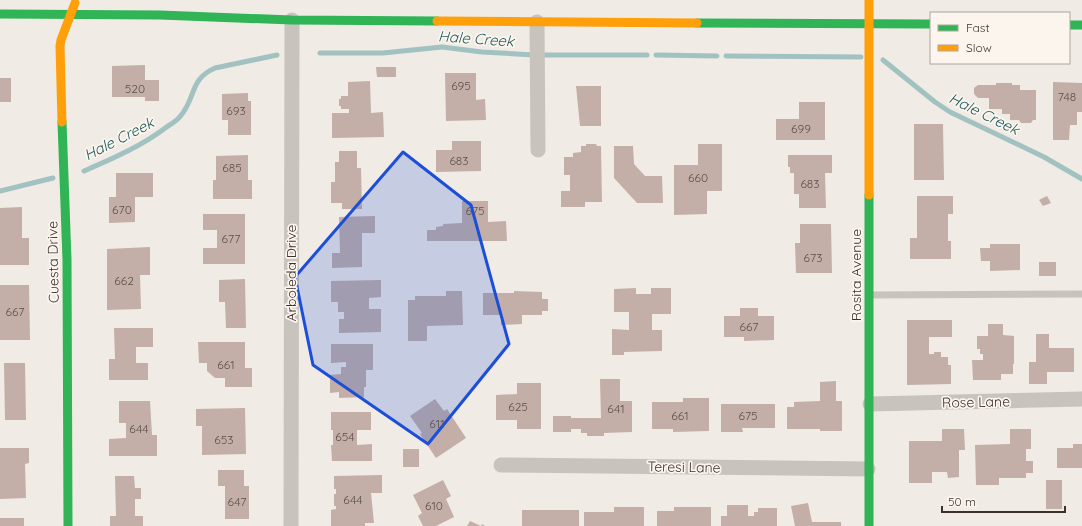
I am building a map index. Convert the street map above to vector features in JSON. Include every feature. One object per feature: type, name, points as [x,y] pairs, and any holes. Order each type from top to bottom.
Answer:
[{"type":"street","name":"Cuesta Drive","points":[[68,526],[67,260],[60,46],[70,14],[77,0]]},
{"type":"street","name":"Rosita Avenue","points":[[869,0],[869,526]]},
{"type":"street","points":[[150,6],[160,15]]},
{"type":"street","points":[[0,14],[160,15],[292,20],[930,24]]},
{"type":"street","name":"Arboleda Drive","points":[[291,526],[292,20]]},
{"type":"street","points":[[537,22],[538,150]]},
{"type":"street","points":[[1070,25],[1082,25]]},
{"type":"street","name":"Rose Lane","points":[[870,404],[1082,399]]},
{"type":"street","name":"Teresi Lane","points":[[501,464],[868,469]]},
{"type":"lane","points":[[870,295],[1082,294]]},
{"type":"highlighted area","points":[[403,152],[471,205],[509,344],[428,444],[313,365],[295,277]]},
{"type":"building","points":[[145,65],[145,80],[159,80],[159,101],[145,101],[145,97],[112,97],[112,66]]},
{"type":"building","points":[[376,67],[396,67],[396,77],[377,77]]},
{"type":"building","points":[[445,73],[476,73],[476,100],[485,99],[486,120],[446,121]]},
{"type":"building","points":[[0,78],[11,78],[11,102],[0,102]]},
{"type":"building","points":[[370,81],[371,113],[383,112],[384,137],[332,138],[332,113],[349,113],[349,109],[341,109],[341,106],[339,106],[339,99],[341,99],[341,96],[348,96],[348,82]]},
{"type":"building","points":[[1053,82],[1082,83],[1082,112],[1077,112],[1077,125],[1070,125],[1069,140],[1053,140]]},
{"type":"building","points":[[996,83],[1012,83],[1012,85],[1020,85],[1020,90],[1036,90],[1036,120],[1033,120],[1031,123],[1021,123],[1019,120],[1010,120],[1010,114],[1002,114],[1002,109],[989,109],[989,98],[978,98],[974,94],[974,88],[978,85],[996,85]]},
{"type":"building","points":[[576,86],[601,86],[601,126],[580,126]]},
{"type":"building","points":[[248,93],[248,101],[251,101],[251,135],[228,135],[228,120],[222,120],[222,94]]},
{"type":"building","points":[[799,102],[825,102],[825,140],[776,140],[776,119],[799,119]]},
{"type":"building","points":[[914,124],[943,124],[944,180],[914,180]]},
{"type":"building","points":[[452,141],[481,141],[481,171],[436,172],[436,150],[452,150]]},
{"type":"building","points":[[586,144],[596,144],[597,146],[601,146],[602,202],[585,202],[585,207],[561,207],[561,191],[570,191],[570,175],[564,175],[564,157],[573,157],[573,153],[581,152],[581,146],[586,146]]},
{"type":"building","points":[[698,144],[722,144],[722,191],[707,191],[707,214],[674,215],[674,165],[698,165]]},
{"type":"building","points":[[614,146],[633,146],[634,164],[645,176],[662,176],[663,203],[637,203],[614,178]]},
{"type":"building","points":[[339,151],[357,151],[357,168],[361,168],[362,209],[342,209],[342,203],[331,203],[331,182],[335,182],[335,162],[339,162]]},
{"type":"building","points":[[248,155],[248,180],[252,180],[252,199],[213,199],[213,180],[216,180],[216,156]]},
{"type":"building","points":[[788,155],[832,155],[832,173],[825,173],[826,208],[799,208],[799,194],[794,194],[794,173],[790,173],[790,167],[788,167]]},
{"type":"building","points":[[116,173],[153,173],[153,197],[135,197],[135,222],[109,223],[109,197],[116,197]]},
{"type":"building","points":[[917,196],[953,196],[953,214],[948,214],[948,241],[951,241],[951,259],[910,259],[910,238],[917,238]]},
{"type":"building","points":[[1047,196],[1051,203],[1043,206],[1039,200]]},
{"type":"building","points":[[462,201],[488,201],[488,222],[506,221],[507,241],[427,241],[427,230],[436,230],[436,227],[443,226],[443,224],[462,223]]},
{"type":"building","points":[[22,207],[22,238],[29,238],[29,265],[0,265],[0,208]]},
{"type":"building","points":[[203,214],[245,214],[245,264],[203,264],[203,248],[217,248],[217,230],[203,230]]},
{"type":"building","points":[[375,216],[375,233],[362,233],[362,267],[332,268],[332,253],[340,253],[339,217]]},
{"type":"building","points":[[800,224],[831,224],[832,273],[796,273],[795,243],[800,243]]},
{"type":"building","points":[[990,244],[1020,244],[1020,270],[990,271],[990,261],[981,261],[980,248],[990,248]]},
{"type":"building","points":[[150,247],[150,275],[140,275],[141,309],[107,310],[107,249]]},
{"type":"building","points":[[1039,262],[1056,262],[1056,276],[1039,276]]},
{"type":"building","points":[[245,279],[246,328],[226,328],[225,302],[219,302],[219,280]]},
{"type":"building","points":[[381,280],[381,297],[369,298],[369,309],[381,309],[381,332],[339,333],[339,319],[344,319],[344,312],[338,312],[338,302],[331,302],[331,281]]},
{"type":"building","points":[[0,285],[29,285],[30,340],[0,340]]},
{"type":"building","points":[[636,288],[636,294],[651,294],[651,288],[671,288],[671,314],[652,314],[652,330],[662,330],[662,351],[624,352],[624,355],[612,355],[612,329],[629,330],[629,312],[614,312],[614,289]]},
{"type":"building","points":[[446,291],[462,291],[463,325],[427,326],[427,341],[408,341],[408,300],[415,300],[415,296],[446,296]]},
{"type":"building","points":[[514,291],[542,292],[542,299],[548,299],[548,311],[542,311],[542,315],[522,315],[522,324],[501,325],[501,315],[483,315],[483,293],[514,293]]},
{"type":"building","points":[[740,308],[758,308],[758,316],[774,316],[774,340],[744,341],[744,337],[724,337],[724,316],[740,316]]},
{"type":"building","points":[[907,320],[952,320],[952,337],[929,337],[929,354],[941,352],[941,357],[948,357],[948,365],[951,365],[951,384],[907,385]]},
{"type":"building","points":[[988,324],[1003,324],[1003,335],[1014,336],[1013,374],[1001,374],[1001,380],[973,380],[972,360],[983,360],[983,354],[980,354],[980,349],[977,349],[977,336],[988,336]]},
{"type":"building","points":[[114,328],[153,328],[153,347],[136,347],[136,363],[148,363],[148,380],[109,380],[109,359],[115,359]]},
{"type":"building","points":[[1036,334],[1049,334],[1049,348],[1074,348],[1074,372],[1047,372],[1047,384],[1029,384],[1029,362],[1036,362]]},
{"type":"building","points":[[198,342],[245,342],[245,368],[252,368],[252,387],[225,387],[225,378],[215,378],[207,371],[207,363],[199,363]]},
{"type":"building","points":[[331,344],[373,344],[373,370],[366,370],[366,387],[364,387],[364,397],[339,398],[339,392],[330,393],[330,375],[341,374],[341,367],[346,367],[346,362],[331,363]]},
{"type":"building","points":[[4,363],[25,363],[26,420],[5,420]]},
{"type":"building","points":[[600,379],[620,379],[620,401],[632,401],[632,432],[604,433],[604,436],[587,436],[587,433],[581,433],[581,429],[571,429],[571,432],[553,432],[553,416],[571,416],[571,418],[601,418]]},
{"type":"building","points":[[836,381],[836,401],[842,401],[842,431],[787,429],[787,407],[794,407],[794,402],[820,401],[820,382]]},
{"type":"building","points":[[517,383],[541,383],[541,429],[517,429],[517,420],[496,420],[496,395],[517,394]]},
{"type":"building","points":[[683,398],[709,398],[709,431],[673,432],[673,429],[652,429],[652,402],[683,402]]},
{"type":"building","points":[[435,399],[444,411],[447,409],[466,438],[436,458],[420,434],[422,433],[410,416]]},
{"type":"building","points":[[119,401],[150,401],[152,435],[157,435],[157,456],[109,456],[109,439],[126,438],[126,423],[119,423]]},
{"type":"building","points":[[721,404],[775,404],[775,428],[742,428],[743,432],[721,432]]},
{"type":"building","points":[[245,408],[246,454],[202,455],[202,426],[196,426],[196,409]]},
{"type":"building","points":[[331,412],[371,412],[371,430],[357,430],[357,445],[372,444],[372,461],[332,461],[331,445],[333,445],[333,430],[331,430]]},
{"type":"building","points":[[942,429],[964,429],[965,450],[959,450],[959,477],[948,478],[947,472],[932,472],[932,483],[909,483],[909,441],[942,441]]},
{"type":"building","points":[[1010,429],[1031,429],[1031,449],[1026,449],[1026,461],[1033,461],[1033,473],[1026,473],[1026,478],[999,478],[999,485],[976,485],[975,445],[1010,444]]},
{"type":"building","points":[[1073,444],[1082,444],[1082,468],[1057,468],[1057,448],[1073,448]]},
{"type":"building","points":[[0,448],[29,448],[29,463],[25,464],[26,498],[0,499]]},
{"type":"building","points":[[403,449],[419,449],[419,467],[403,467]]},
{"type":"building","points":[[218,470],[244,470],[244,486],[249,486],[249,519],[225,519],[225,486],[218,486]]},
{"type":"building","points":[[382,475],[382,493],[371,493],[374,523],[365,523],[365,526],[331,526],[331,510],[336,509],[336,506],[334,506],[334,494],[336,494],[336,489],[334,489],[334,476]]},
{"type":"building","points":[[115,476],[134,476],[135,488],[141,488],[141,499],[135,499],[135,516],[143,516],[143,526],[110,526],[110,516],[116,516]]},
{"type":"building","points":[[443,480],[451,496],[446,499],[454,517],[436,526],[423,526],[418,516],[422,513],[413,495]]},
{"type":"building","points":[[1046,480],[1062,480],[1062,509],[1046,509]]},
{"type":"building","points":[[808,503],[812,522],[841,522],[841,526],[795,526],[791,506]]},
{"type":"building","points":[[727,505],[748,505],[748,516],[754,516],[754,512],[758,512],[758,508],[777,508],[777,526],[721,526],[721,516],[727,516]]},
{"type":"building","points":[[614,507],[644,507],[644,526],[584,526],[584,512],[614,512]]},
{"type":"building","points":[[674,507],[711,507],[711,526],[657,526],[657,511],[674,511]]},
{"type":"building","points":[[522,510],[579,510],[579,526],[522,526]]},
{"type":"building","points":[[0,518],[24,518],[24,526],[0,526]]},
{"type":"building","points":[[470,521],[481,526],[467,526]]},
{"type":"waterway","name":"Hale Creek","points":[[320,53],[383,53],[442,47],[482,52],[534,55]]},
{"type":"waterway","name":"Hale Creek","points":[[84,171],[138,146],[176,121],[181,116],[190,101],[197,83],[207,72],[215,68],[277,55]]},
{"type":"waterway","name":"Hale Creek","points":[[544,55],[647,55]]},
{"type":"waterway","name":"Hale Creek","points":[[656,55],[717,56]]},
{"type":"waterway","name":"Hale Creek","points":[[726,56],[861,57]]},
{"type":"waterway","name":"Hale Creek","points":[[883,60],[935,102],[950,112],[1044,157],[1082,179]]},
{"type":"waterway","name":"Hale Creek","points":[[0,191],[53,178]]},
{"type":"traffic: fast","points":[[0,14],[160,15],[292,20],[437,21]]},
{"type":"traffic: fast","points":[[697,23],[930,24]]},
{"type":"traffic: fast","points":[[1070,25],[1082,25]]},
{"type":"traffic: fast","points":[[62,122],[67,260],[68,526]]},
{"type":"traffic: fast","points":[[869,195],[869,526]]},
{"type":"traffic: slow","points":[[869,0],[869,195]]},
{"type":"traffic: slow","points":[[62,122],[60,46],[75,3]]},
{"type":"traffic: slow","points":[[437,21],[697,23]]}]
